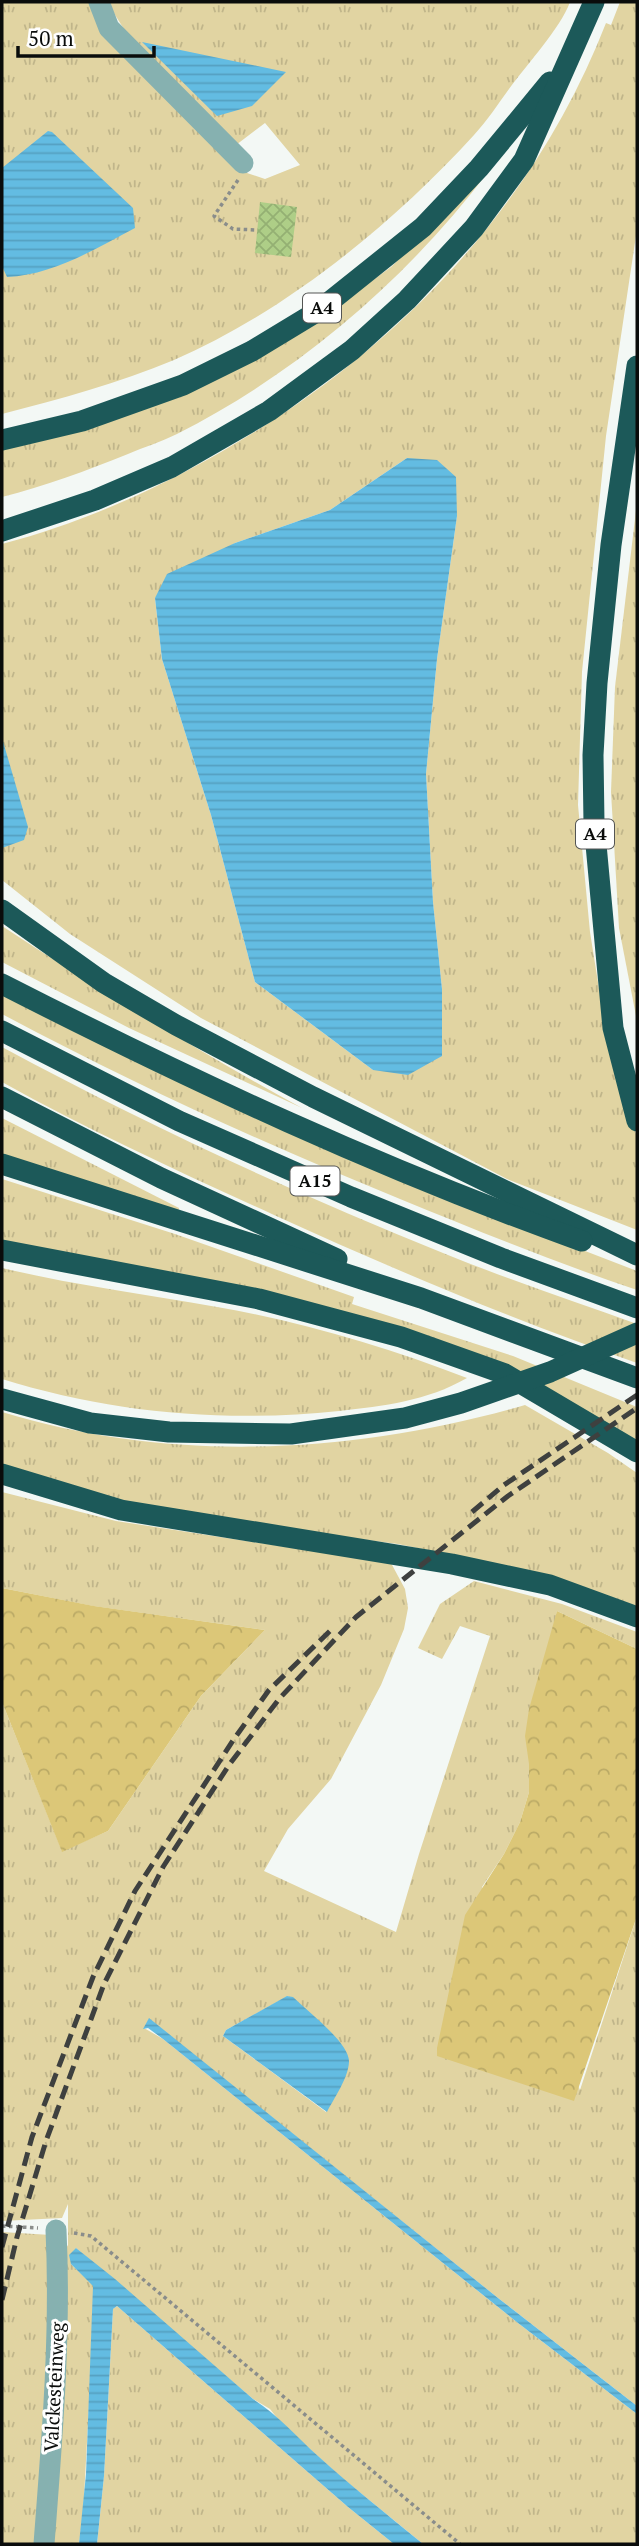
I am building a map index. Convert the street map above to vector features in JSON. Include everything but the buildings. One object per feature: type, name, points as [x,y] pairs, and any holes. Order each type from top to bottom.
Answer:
[{"type":"highway","name":"A4","points":[[2,531],[94,500],[172,467],[269,411],[352,350],[407,300],[474,228],[524,160],[592,6]]},
{"type":"highway","name":"A4","points":[[2,440],[82,421],[183,385],[252,351],[318,311],[423,228],[479,168],[567,61]]},
{"type":"highway","name":"A4","points":[[637,366],[611,545],[597,683],[593,755],[595,836],[612,1027],[637,1121]]},
{"type":"highway","name":"A15","points":[[5,912],[104,983],[176,1025],[313,1097],[637,1257]]},
{"type":"highway","name":"A15","points":[[2,984],[134,1052],[262,1111],[439,1185],[637,1257]]},
{"type":"highway","name":"A15","points":[[2,1031],[179,1121],[351,1197],[501,1258],[637,1308]]},
{"type":"highway","points":[[2,1097],[161,1178],[421,1298]]},
{"type":"highway","points":[[2,1164],[421,1298],[637,1378]]},
{"type":"highway","points":[[2,1250],[259,1299],[401,1337],[505,1374],[637,1452]]},
{"type":"highway","points":[[2,1399],[90,1423],[169,1432],[290,1434],[405,1418],[461,1403],[550,1372],[637,1332]]},
{"type":"highway","points":[[2,1474],[121,1510],[452,1564],[550,1585],[637,1617]]},
{"type":"street","points":[[99,2],[109,27],[243,163]]},
{"type":"street","name":"Valckesteinweg","points":[[44,2544],[56,2385],[59,2297],[56,2230]]},
{"type":"path","points":[[243,163],[244,171],[214,216],[233,229],[257,230]]},
{"type":"path","points":[[2,2226],[91,2236],[460,2544]]},
{"type":"green space","points":[[2,2],[90,2],[241,171],[265,179],[300,165],[265,123],[236,145],[137,50],[107,2],[570,2],[551,35],[474,135],[409,201],[335,263],[256,317],[174,360],[111,383],[2,414]]},
{"type":"green space","points":[[620,2],[637,2],[637,229],[606,436],[582,672],[578,805],[590,932],[607,1039],[625,1109],[637,1136],[637,1230],[507,1179],[201,1018],[70,934],[2,880],[2,544],[59,527],[169,480],[284,413],[344,370],[400,322],[451,270],[498,215],[539,155],[576,91],[606,23],[611,25]],"holes":[[[407,458],[457,516],[437,659],[426,774],[433,902],[442,989],[442,1055],[373,1070],[255,982],[211,815],[162,659],[155,598],[235,543],[330,510]]]},
{"type":"green space","points":[[488,172],[422,250],[386,286],[348,320],[266,382],[171,437],[65,478],[2,497],[2,447],[319,319],[391,267]]},
{"type":"green space","points":[[637,502],[637,1021],[619,928],[611,792],[615,687]]},
{"type":"green space","points":[[2,926],[150,1020],[302,1108],[129,1028],[2,962]]},
{"type":"green space","points":[[2,993],[476,1209],[637,1271],[637,1290],[429,1211],[199,1112],[2,1014]]},
{"type":"green space","points":[[2,1047],[165,1130],[330,1206],[467,1263],[637,1324],[637,1363],[499,1312],[408,1274],[102,1135],[2,1082]]},
{"type":"green space","points":[[2,1118],[179,1208],[178,1214],[2,1156]]},
{"type":"green space","points":[[2,1179],[175,1234],[354,1297],[352,1304],[513,1356],[637,1407],[637,1446],[500,1368],[2,1245]]},
{"type":"green space","points":[[2,1268],[281,1320],[375,1346],[467,1378],[421,1397],[389,1404],[339,1411],[254,1416],[126,1407],[43,1391],[2,1379]]},
{"type":"green space","points":[[525,1405],[637,1473],[637,1609],[508,1567],[398,1544],[305,1532],[123,1501],[2,1465],[2,1412],[66,1429],[132,1440],[197,1446],[264,1446],[395,1434],[461,1422]]},
{"type":"green space","points":[[2,1492],[116,1521],[391,1563],[405,1589],[408,1608],[404,1629],[381,1685],[331,1779],[288,1829],[264,1871],[396,1932],[490,1636],[460,1626],[442,1659],[418,1648],[440,1604],[474,1581],[562,1604],[637,1632],[637,1649],[557,1611],[529,1764],[529,1792],[520,1822],[504,1854],[482,1887],[580,2090],[637,1916],[637,2406],[149,2019],[144,2028],[163,2039],[518,2323],[637,2414],[637,2544],[423,2544],[341,2477],[281,2423],[270,2409],[253,2399],[76,2248],[71,2264],[93,2285],[83,2515],[79,2544],[49,2544],[62,2255],[68,2245],[68,2204],[62,2218],[2,2221],[2,1702],[62,1851],[108,1831],[201,1696],[265,1630],[93,1606],[2,1588]],"holes":[[[288,1996],[346,2074],[326,2112],[223,2036],[226,2030]]]},
{"type":"green space","points":[[2,1588],[94,1606],[265,1630],[201,1696],[108,1831],[62,1852],[2,1702]]},
{"type":"green space","points":[[557,1611],[637,1649],[637,1916],[574,2101],[437,2056],[465,1915],[504,1854],[520,1822],[529,1792],[525,1736],[529,1709]]},
{"type":"green space","points":[[2,2232],[51,2235],[53,2340],[36,2544],[2,2544]]},
{"type":"green space","points":[[117,2306],[394,2544],[97,2544],[104,2476],[113,2309]]},
{"type":"water","points":[[142,42],[286,72],[252,106],[217,116]]},
{"type":"water","points":[[48,131],[133,208],[135,228],[57,266],[7,277],[2,266],[2,168]]},
{"type":"water","points":[[407,458],[437,460],[456,477],[457,516],[437,659],[426,774],[433,902],[442,989],[442,1056],[408,1075],[373,1070],[255,982],[211,815],[162,659],[155,598],[167,574],[235,543],[330,510]]},
{"type":"water","points":[[2,738],[28,827],[24,840],[2,848]]},
{"type":"water","points":[[287,1996],[293,1997],[327,2028],[347,2054],[349,2062],[346,2075],[327,2112],[223,2036],[226,2030]]},
{"type":"water","points":[[149,2018],[637,2406],[637,2414],[518,2323],[163,2039],[148,2028],[143,2029]]},
{"type":"water","points":[[76,2248],[423,2544],[394,2544],[117,2306],[113,2309],[104,2476],[97,2544],[79,2544],[86,2474],[93,2286],[71,2264],[69,2255]]},
{"type":"railway","points":[[472,1512],[504,1485],[637,1395]]},
{"type":"railway","points":[[2,2300],[17,2237],[46,2141],[104,1984],[163,1867],[229,1765],[279,1699],[356,1617],[508,1496],[637,1408]]},
{"type":"railway","points":[[2,2247],[32,2137],[93,1977],[135,1891],[269,1690],[330,1631]]}]
